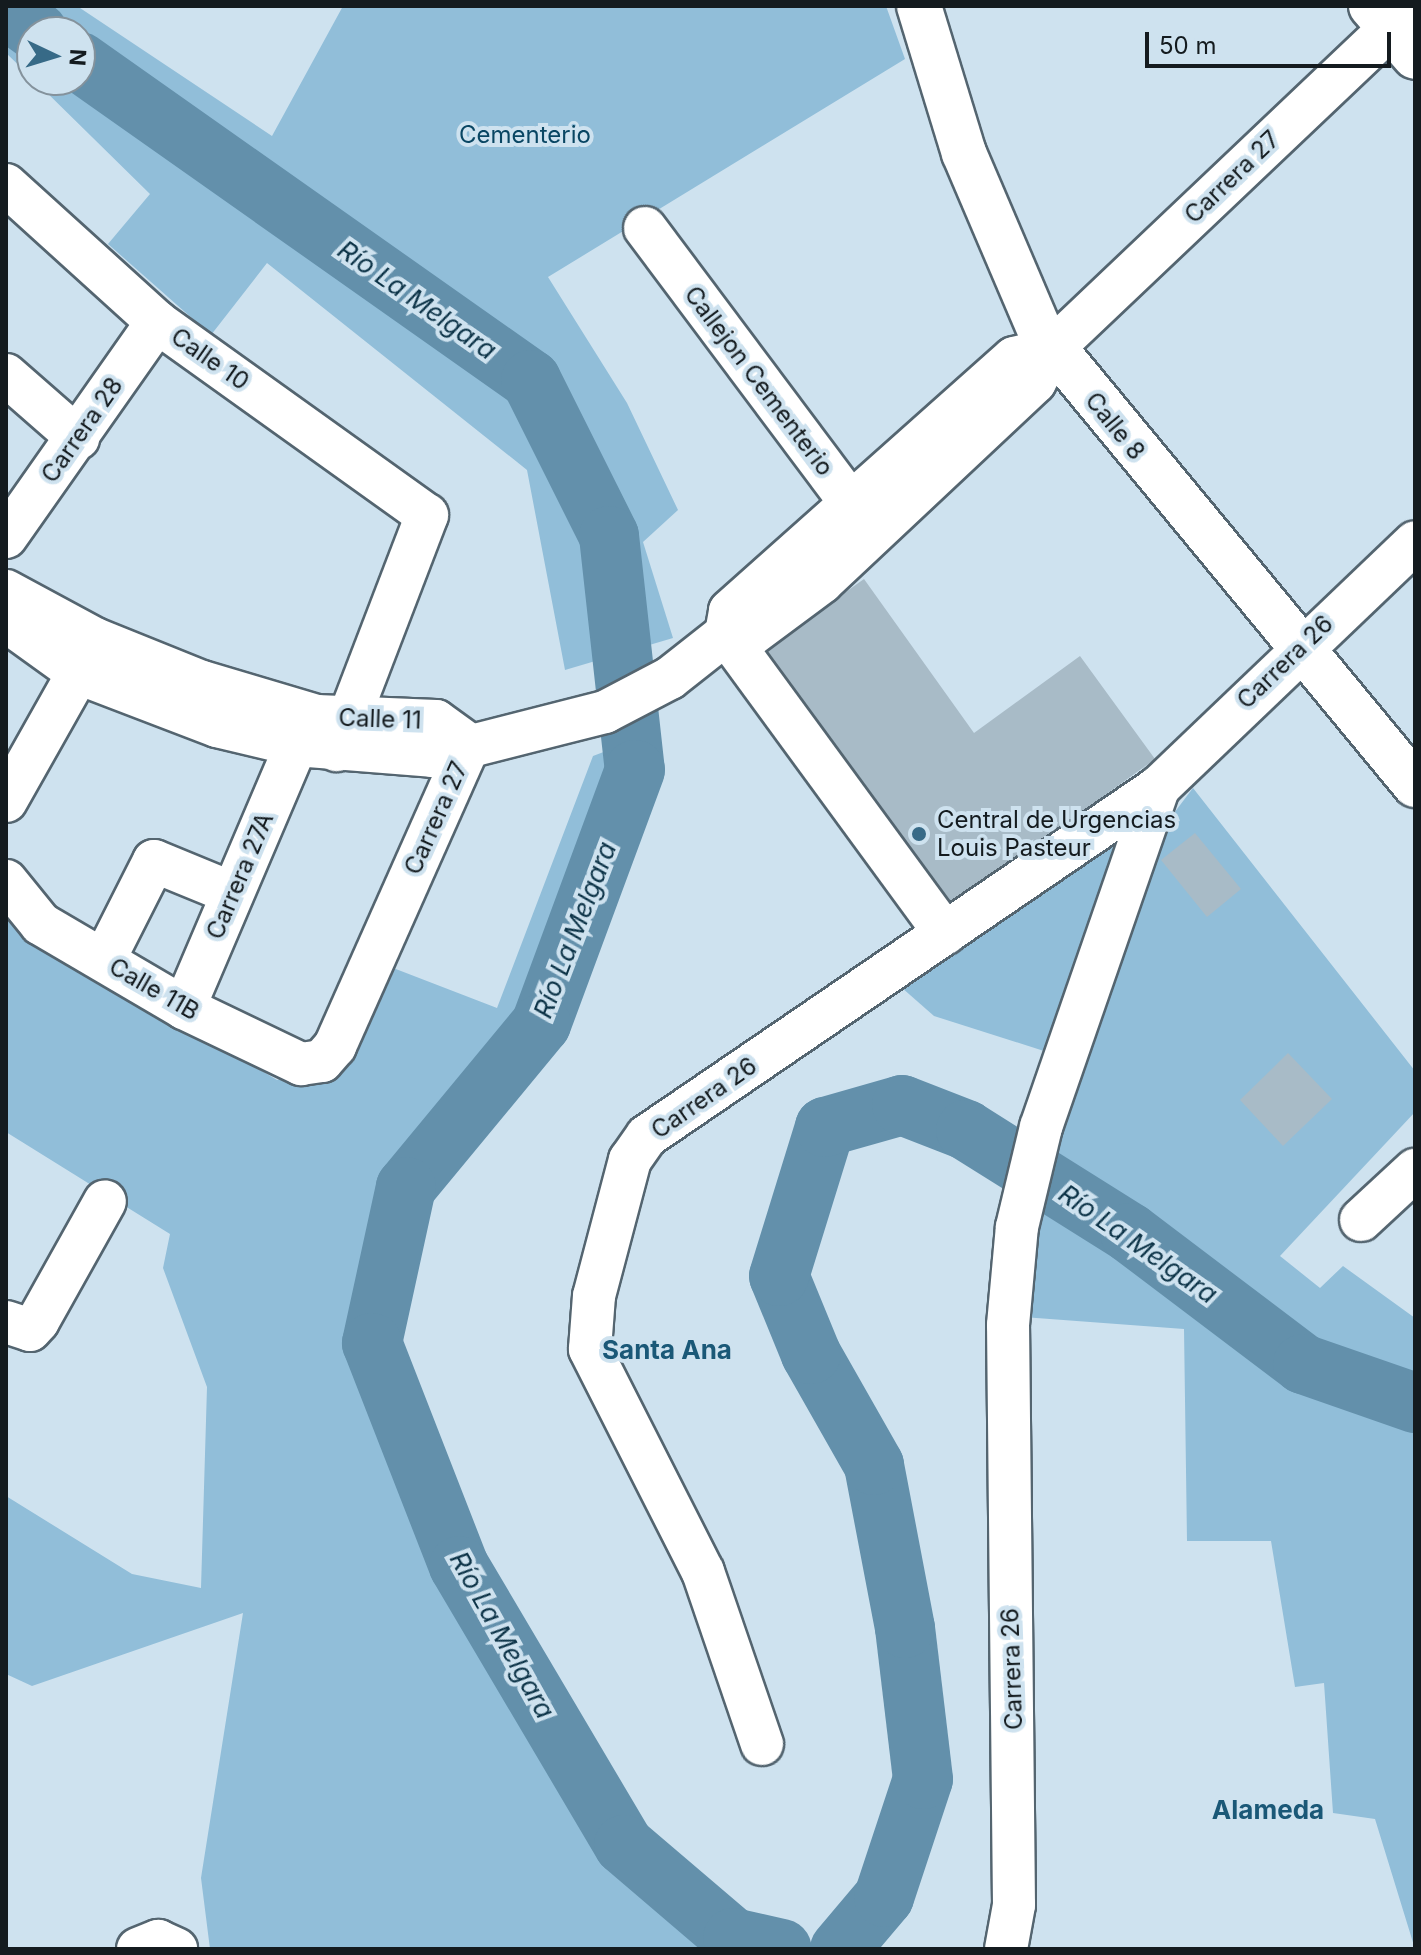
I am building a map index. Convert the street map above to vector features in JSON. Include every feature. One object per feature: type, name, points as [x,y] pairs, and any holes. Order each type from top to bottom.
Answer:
[{"type":"main road","name":"Calle 8","points":[[919,6],[964,153],[1016,283],[1052,349],[1296,649],[1415,785]]},
{"type":"street","name":"Carrera 27","points":[[322,1061],[335,1046],[469,745],[605,712],[670,678],[726,634],[751,635],[863,520],[1035,382],[1052,349],[1397,24]]},
{"type":"street","name":"Calle 10","points":[[6,185],[157,322],[427,515],[344,735]]},
{"type":"street","name":"Callejon Cementerio","points":[[645,228],[863,520]]},
{"type":"street","name":"Carrera 28","points":[[6,537],[157,322]]},
{"type":"street","points":[[6,375],[78,438]]},
{"type":"street","name":"Carrera 26","points":[[757,1732],[703,1572],[590,1349],[594,1296],[630,1160],[647,1136],[1159,787],[1296,649],[1415,542]]},
{"type":"street","name":"Calle 11","points":[[6,591],[95,639],[344,735],[432,756],[469,745]]},
{"type":"street","name":"Calle 11","points":[[6,621],[78,673],[217,726],[296,745],[344,735]]},
{"type":"street","points":[[726,634],[945,933]]},
{"type":"street","points":[[6,801],[78,673]]},
{"type":"street","name":"Carrera 27A","points":[[184,1008],[296,745]]},
{"type":"street","name":"Carrera 26","points":[[1006,1949],[1014,1905],[1008,1325],[1017,1227],[1041,1127],[1159,787]]},
{"type":"street","points":[[104,960],[154,861],[232,893]]},
{"type":"street","name":"Calle 11B","points":[[6,881],[41,924],[184,1008],[301,1064],[322,1061]]},
{"type":"street","points":[[1361,1220],[1415,1170]]},
{"type":"street","points":[[6,1322],[30,1330],[38,1321],[105,1201]]},
{"type":"street","points":[[138,1949],[158,1941],[176,1949]]},
{"type":"green space","points":[[6,6],[77,6],[92,16],[16,16],[16,63],[6,53]]},
{"type":"green space","name":"Cementerio","points":[[343,6],[886,6],[905,59],[548,277],[627,403],[678,510],[643,542],[673,638],[565,670],[527,470],[267,263],[211,335],[108,244],[150,194],[50,96],[96,96],[96,19],[272,136]]},
{"type":"green space","points":[[622,745],[623,763],[536,1018],[385,1187],[355,1339],[449,1581],[609,1856],[727,1949],[210,1949],[201,1878],[243,1613],[32,1686],[6,1674],[6,1496],[132,1574],[201,1588],[207,1387],[163,1268],[170,1234],[6,1132],[6,899],[31,932],[277,1080],[351,1058],[388,966],[497,1008],[593,756]]},
{"type":"green space","points":[[1193,788],[1415,1071],[1415,1112],[1280,1256],[1320,1288],[1343,1266],[1415,1318],[1415,1394],[1308,1354],[1043,1169],[1152,842]]},
{"type":"green space","points":[[1126,832],[1044,1051],[934,1016],[893,980]]},
{"type":"green space","points":[[1042,1190],[1305,1376],[1415,1415],[1415,1949],[1375,1819],[1333,1813],[1324,1683],[1295,1687],[1271,1541],[1187,1541],[1184,1329],[1023,1317]]},
{"type":"green space","points":[[896,1906],[875,1949],[852,1949]]},
{"type":"building","points":[[864,579],[974,733],[1080,656],[1155,759],[944,912],[760,653]]},
{"type":"building","points":[[1195,833],[1241,889],[1207,917],[1161,860]]},
{"type":"building","points":[[1288,1053],[1332,1099],[1283,1146],[1240,1100]]},
{"type":"waterway","name":"Río La Melgara","points":[[6,9],[16,16]]},
{"type":"waterway","name":"Río La Melgara","points":[[96,73],[531,380],[609,536],[635,770],[541,1024],[406,1187],[372,1343],[459,1566],[624,1845],[733,1938],[782,1949]]},
{"type":"waterway","name":"Río La Melgara","points":[[840,1949],[884,1897],[923,1779],[905,1628],[874,1465],[811,1354],[779,1276],[825,1127],[902,1105],[966,1130],[1130,1233],[1303,1364],[1415,1403]]},
{"type":"place","name":"Central de Urgencias Louis Pasteur","points":[[919,834]]},
{"type":"district","name":"Santa Ana","points":[[667,1350]]},
{"type":"district","name":"Alameda","points":[[1268,1810]]}]
